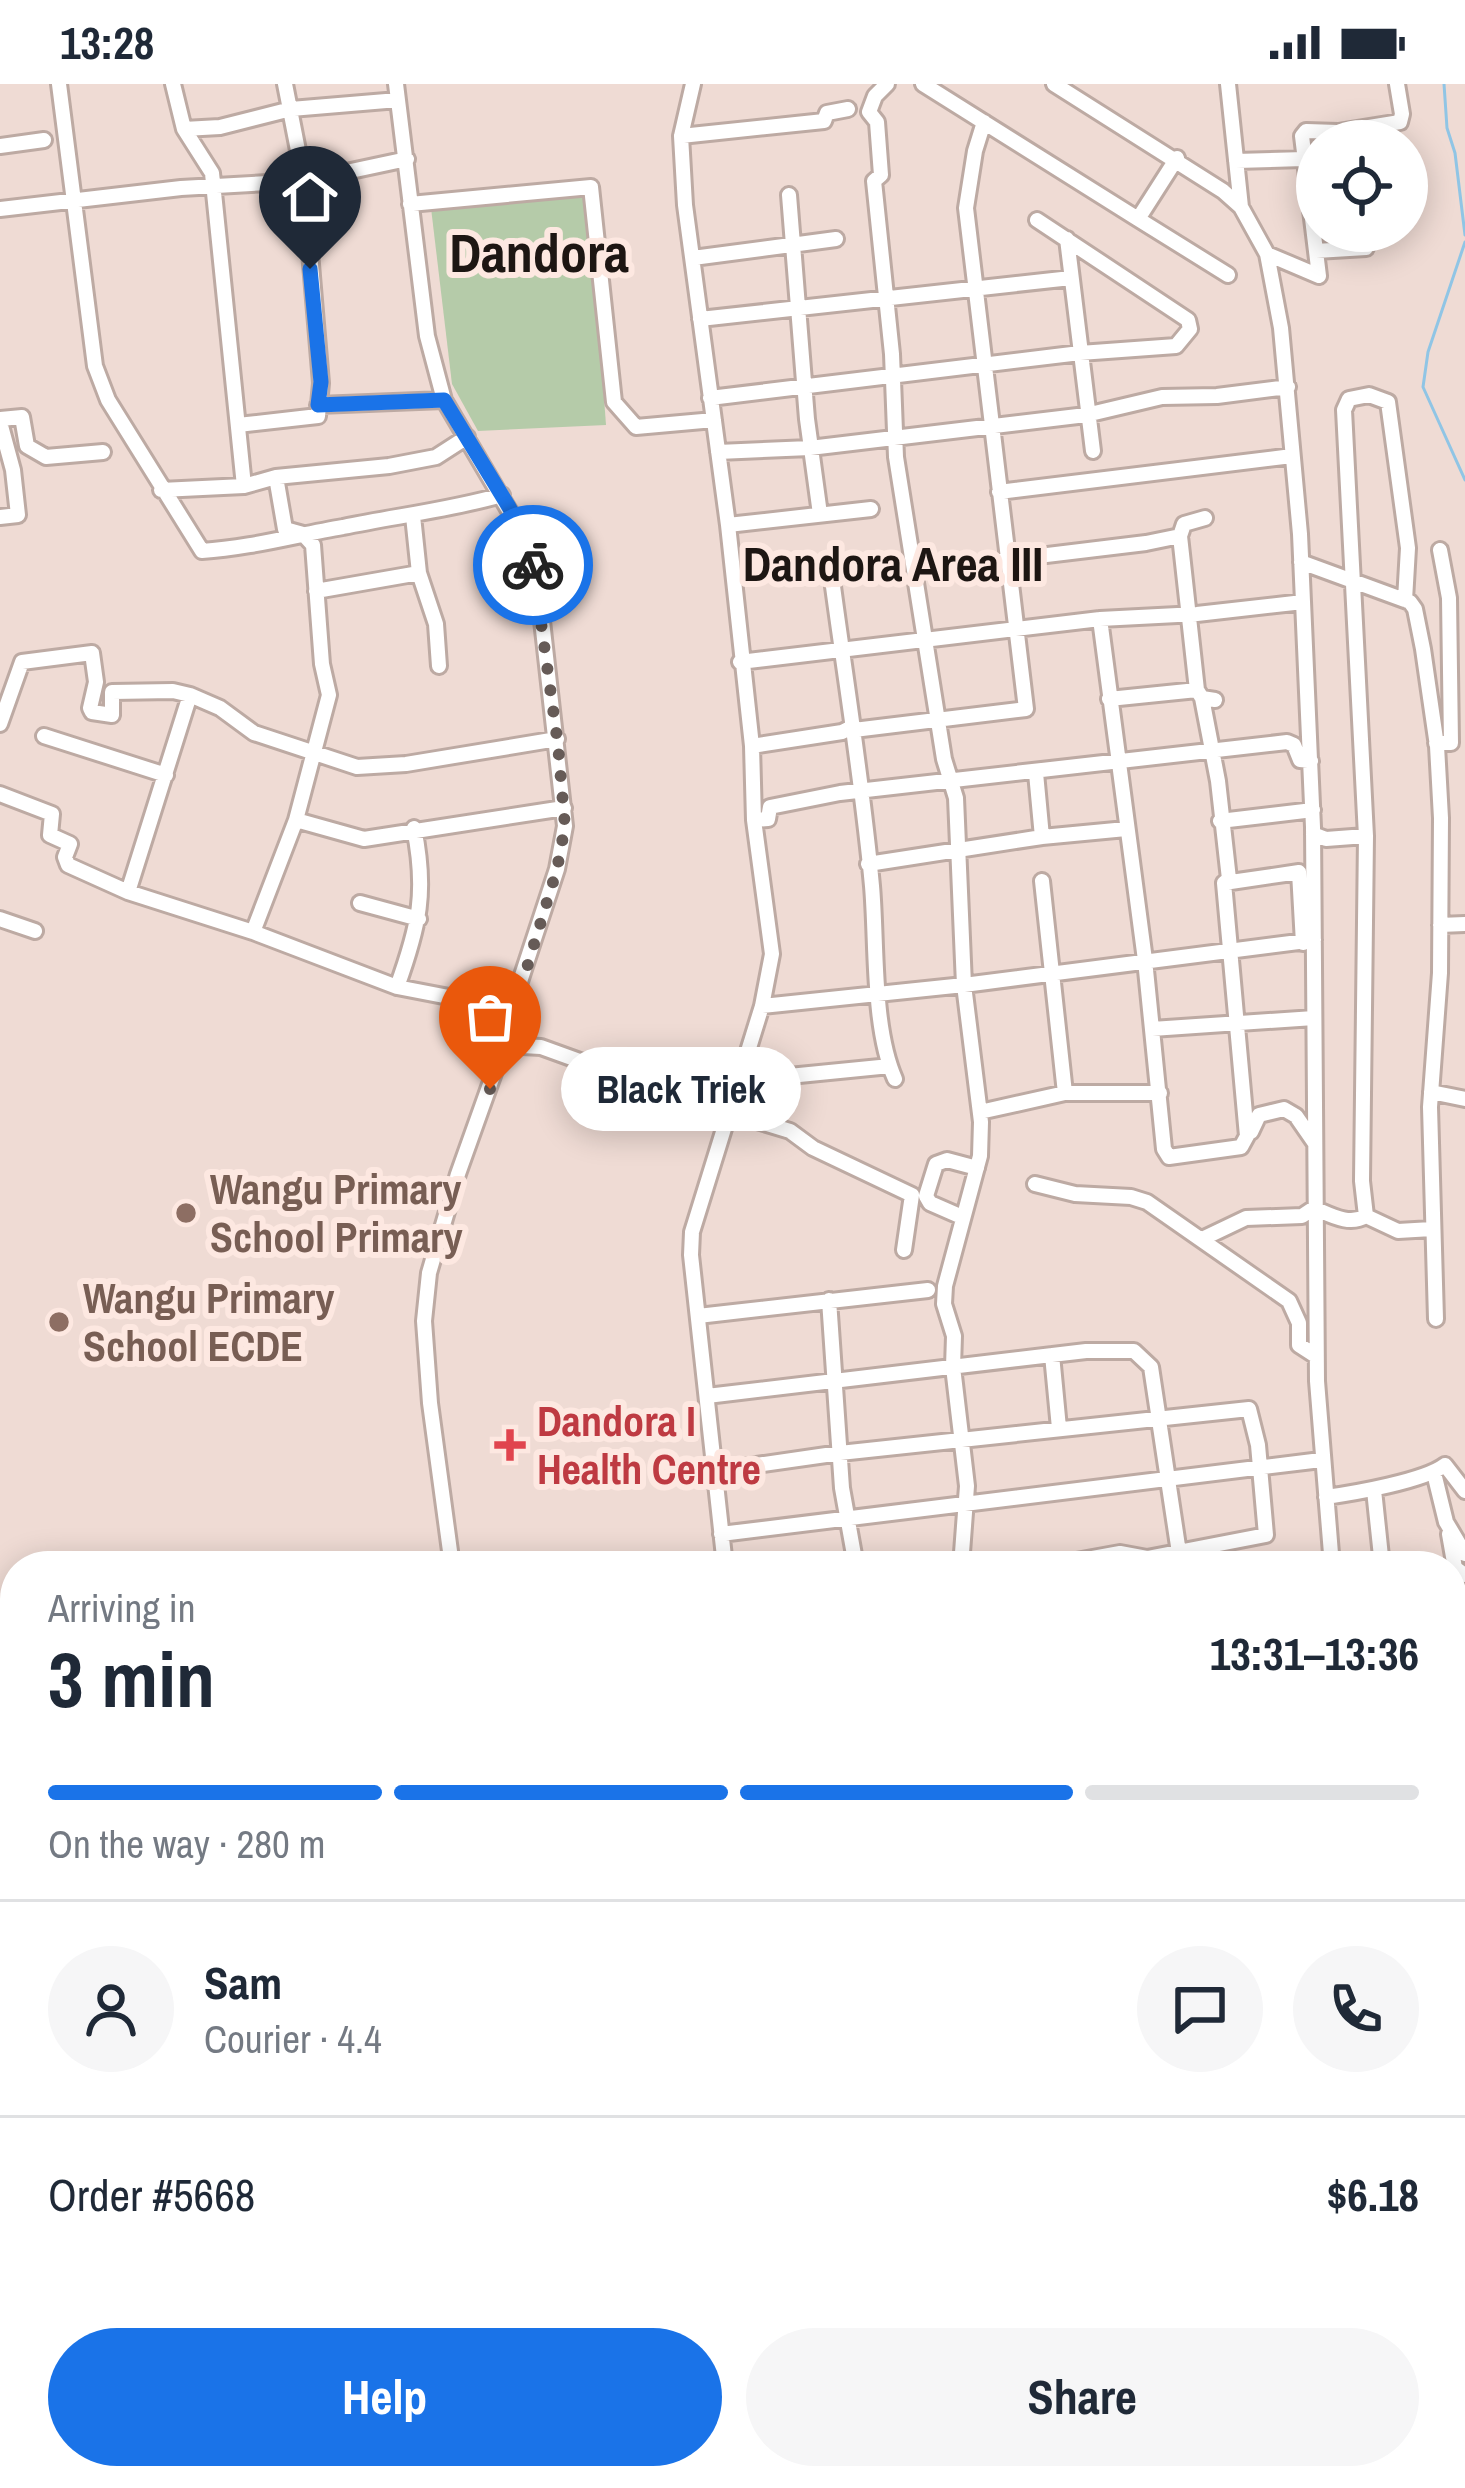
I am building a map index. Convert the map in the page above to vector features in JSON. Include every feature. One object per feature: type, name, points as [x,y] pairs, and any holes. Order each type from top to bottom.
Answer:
[{"type":"street","points":[[59,84],[95,365],[108,400],[160,490],[202,550],[248,548],[502,495]]},
{"type":"street","points":[[173,84],[184,129],[212,173],[244,486]]},
{"type":"street","points":[[238,425],[318,416],[321,382],[304,181],[285,84]]},
{"type":"street","points":[[694,84],[680,136],[728,525],[752,746],[754,820],[772,954],[762,1006],[692,1232],[723,1551]]},
{"type":"street","points":[[887,84],[869,112],[877,122],[880,175],[874,181],[894,437],[937,722],[958,824],[964,985],[980,1112],[977,1168],[944,1286],[954,1336],[968,1502],[963,1551]]},
{"type":"street","points":[[923,84],[1228,275]]},
{"type":"street","points":[[1054,84],[1177,158],[1241,207]]},
{"type":"street","points":[[1075,98],[1085,84]]},
{"type":"street","points":[[1228,84],[1241,207],[1267,254],[1288,387],[1311,761],[1309,942]]},
{"type":"street","points":[[1397,84],[1403,120]]},
{"type":"street","points":[[184,129],[220,127],[290,109],[397,92],[427,336],[444,400],[527,541],[538,585],[565,826],[557,869],[504,1045],[430,1269],[424,1321],[450,1551]]},
{"type":"street","points":[[680,136],[824,121],[827,113],[848,109]]},
{"type":"street","points":[[752,746],[854,728],[1026,709],[966,208],[984,122]]},
{"type":"street","points":[[0,146],[44,140]]},
{"type":"street","points":[[1138,219],[1177,158]]},
{"type":"street","points":[[0,208],[181,188],[304,181],[406,159]]},
{"type":"street","points":[[1236,161],[1296,159]]},
{"type":"street","points":[[410,204],[591,187],[614,402],[636,427],[714,420]]},
{"type":"street","points":[[789,195],[820,514]]},
{"type":"street","points":[[710,398],[1080,353],[1166,349],[1176,346],[1190,329],[1188,320],[1037,220]]},
{"type":"street","points":[[693,258],[836,238]]},
{"type":"street","points":[[1067,239],[1093,451]]},
{"type":"street","points":[[1267,254],[1319,276],[1316,252]]},
{"type":"street","points":[[700,319],[1072,278]]},
{"type":"street","points":[[718,452],[810,448],[1086,415],[1162,397],[1288,387]]},
{"type":"street","points":[[1366,1216],[1362,1180],[1366,836],[1344,410],[1349,399],[1369,395],[1388,402],[1408,548],[1405,600]]},
{"type":"street","points":[[318,405],[444,400]]},
{"type":"street","points":[[0,517],[18,515],[0,420],[22,417],[27,446],[46,457],[103,452]]},
{"type":"street","points":[[160,490],[244,486],[276,477],[389,466],[436,457],[467,437]]},
{"type":"street","points":[[999,492],[1292,456]]},
{"type":"street","points":[[253,932],[296,820],[329,695],[313,545],[303,534],[285,529],[276,477]]},
{"type":"street","points":[[728,525],[871,509]]},
{"type":"street","points":[[413,516],[419,573],[436,624],[439,666]]},
{"type":"street","points":[[1205,518],[1184,524],[1180,536],[1229,879],[1223,883]]},
{"type":"street","points":[[915,571],[1180,536]]},
{"type":"street","points":[[1436,1319],[1431,1092],[1441,818],[1450,743],[1449,598],[1441,550]]},
{"type":"street","points":[[1301,562],[1405,600],[1415,609],[1450,743]]},
{"type":"street","points":[[729,1105],[752,1097],[762,1066],[779,1077],[893,1072],[879,994],[862,792],[830,564]]},
{"type":"street","points":[[316,590],[419,573]]},
{"type":"street","points":[[740,662],[1100,619],[1303,602]]},
{"type":"street","points":[[1100,619],[1167,1156],[1241,1147],[1259,1114],[1284,1108],[1296,1116],[1314,1142]]},
{"type":"street","points":[[0,724],[22,662],[92,653],[96,682],[92,712],[112,715],[112,692],[173,691],[220,708],[254,733],[357,767],[557,739]]},
{"type":"street","points":[[128,892],[190,695]]},
{"type":"street","points":[[1109,699],[1204,696]]},
{"type":"street","points":[[44,736],[166,775]]},
{"type":"street","points":[[754,820],[768,819],[770,807],[862,792],[1287,742],[1294,745],[1300,760],[1311,761]]},
{"type":"street","points":[[1036,773],[1042,837]]},
{"type":"street","points":[[0,794],[52,814],[50,835],[70,844],[66,862],[128,892],[253,932],[398,987],[512,1009]]},
{"type":"street","points":[[296,820],[364,838],[564,808]]},
{"type":"street","points":[[1220,821],[1312,811]]},
{"type":"street","points":[[398,987],[419,920],[423,870],[415,828]]},
{"type":"street","points":[[868,864],[1126,829]]},
{"type":"street","points":[[1313,834],[1326,839],[1366,836]]},
{"type":"street","points":[[1223,883],[1299,872],[1314,1018],[1316,1356],[1331,1551]]},
{"type":"street","points":[[1042,881],[1065,1093]]},
{"type":"street","points":[[1223,883],[1247,1141]]},
{"type":"street","points":[[360,903],[419,920]]},
{"type":"street","points":[[0,919],[35,931]]},
{"type":"street","points":[[1440,925],[1465,924]]},
{"type":"street","points":[[762,1006],[1309,942]]},
{"type":"street","points":[[1151,1029],[1314,1018]]},
{"type":"street","points":[[504,1045],[542,1047],[729,1105],[790,1131],[813,1148],[912,1195],[904,1250]]},
{"type":"street","points":[[1431,1092],[1465,1099]]},
{"type":"street","points":[[980,1112],[1065,1093],[1160,1093]]},
{"type":"street","points":[[962,1217],[930,1203],[926,1196],[929,1177],[936,1164],[946,1160],[977,1168]]},
{"type":"street","points":[[1035,1184],[1093,1197],[1131,1197],[1166,1213],[1289,1301],[1299,1323],[1299,1346],[1316,1356]]},
{"type":"street","points":[[1314,1208],[1339,1219],[1366,1216]]},
{"type":"street","points":[[1202,1239],[1246,1218],[1302,1216],[1314,1208]]},
{"type":"street","points":[[1366,1216],[1398,1231],[1432,1228]]},
{"type":"street","points":[[698,1316],[928,1291]]},
{"type":"street","points":[[829,1300],[840,1454],[854,1551]]},
{"type":"street","points":[[706,1396],[1126,1349],[1142,1355],[1151,1366],[1179,1551]]},
{"type":"street","points":[[1052,1355],[1059,1428]]},
{"type":"street","points":[[715,1472],[1249,1409],[1258,1444],[1266,1535],[1209,1551]]},
{"type":"street","points":[[721,1534],[1321,1460]]},
{"type":"street","points":[[1326,1497],[1374,1490],[1448,1467],[1465,1491]]},
{"type":"street","points":[[1434,1473],[1452,1551]]},
{"type":"street","points":[[1374,1490],[1380,1551]]},
{"type":"street","points":[[1446,1522],[1463,1551]]},
{"type":"green space","points":[[589,192],[606,425],[478,431],[452,384],[431,208]]},
{"type":"waterway","points":[[1444,84],[1465,235]]},
{"type":"waterway","points":[[1465,242],[1428,352],[1423,387],[1465,480]]},
{"type":"way so far","points":[[490,1089],[557,869],[565,826],[533,565]]},
{"type":"place","name":"Black Triek","points":[[490,1089]]},
{"type":"place","name":"Wangu Primary School Primary","points":[[186,1213]]},
{"type":"place","name":"Wangu Primary School ECDE","points":[[59,1322]]},
{"type":"place","name":"Dandora I Health Centre","points":[[510,1445]]},
{"type":"district","name":"Dandora","points":[[539,252]]},
{"type":"district","name":"Dandora Area III","points":[[893,563]]},
{"type":"route","points":[[310,269],[321,382],[318,405],[444,400],[509,507],[527,541],[533,565]]}]
